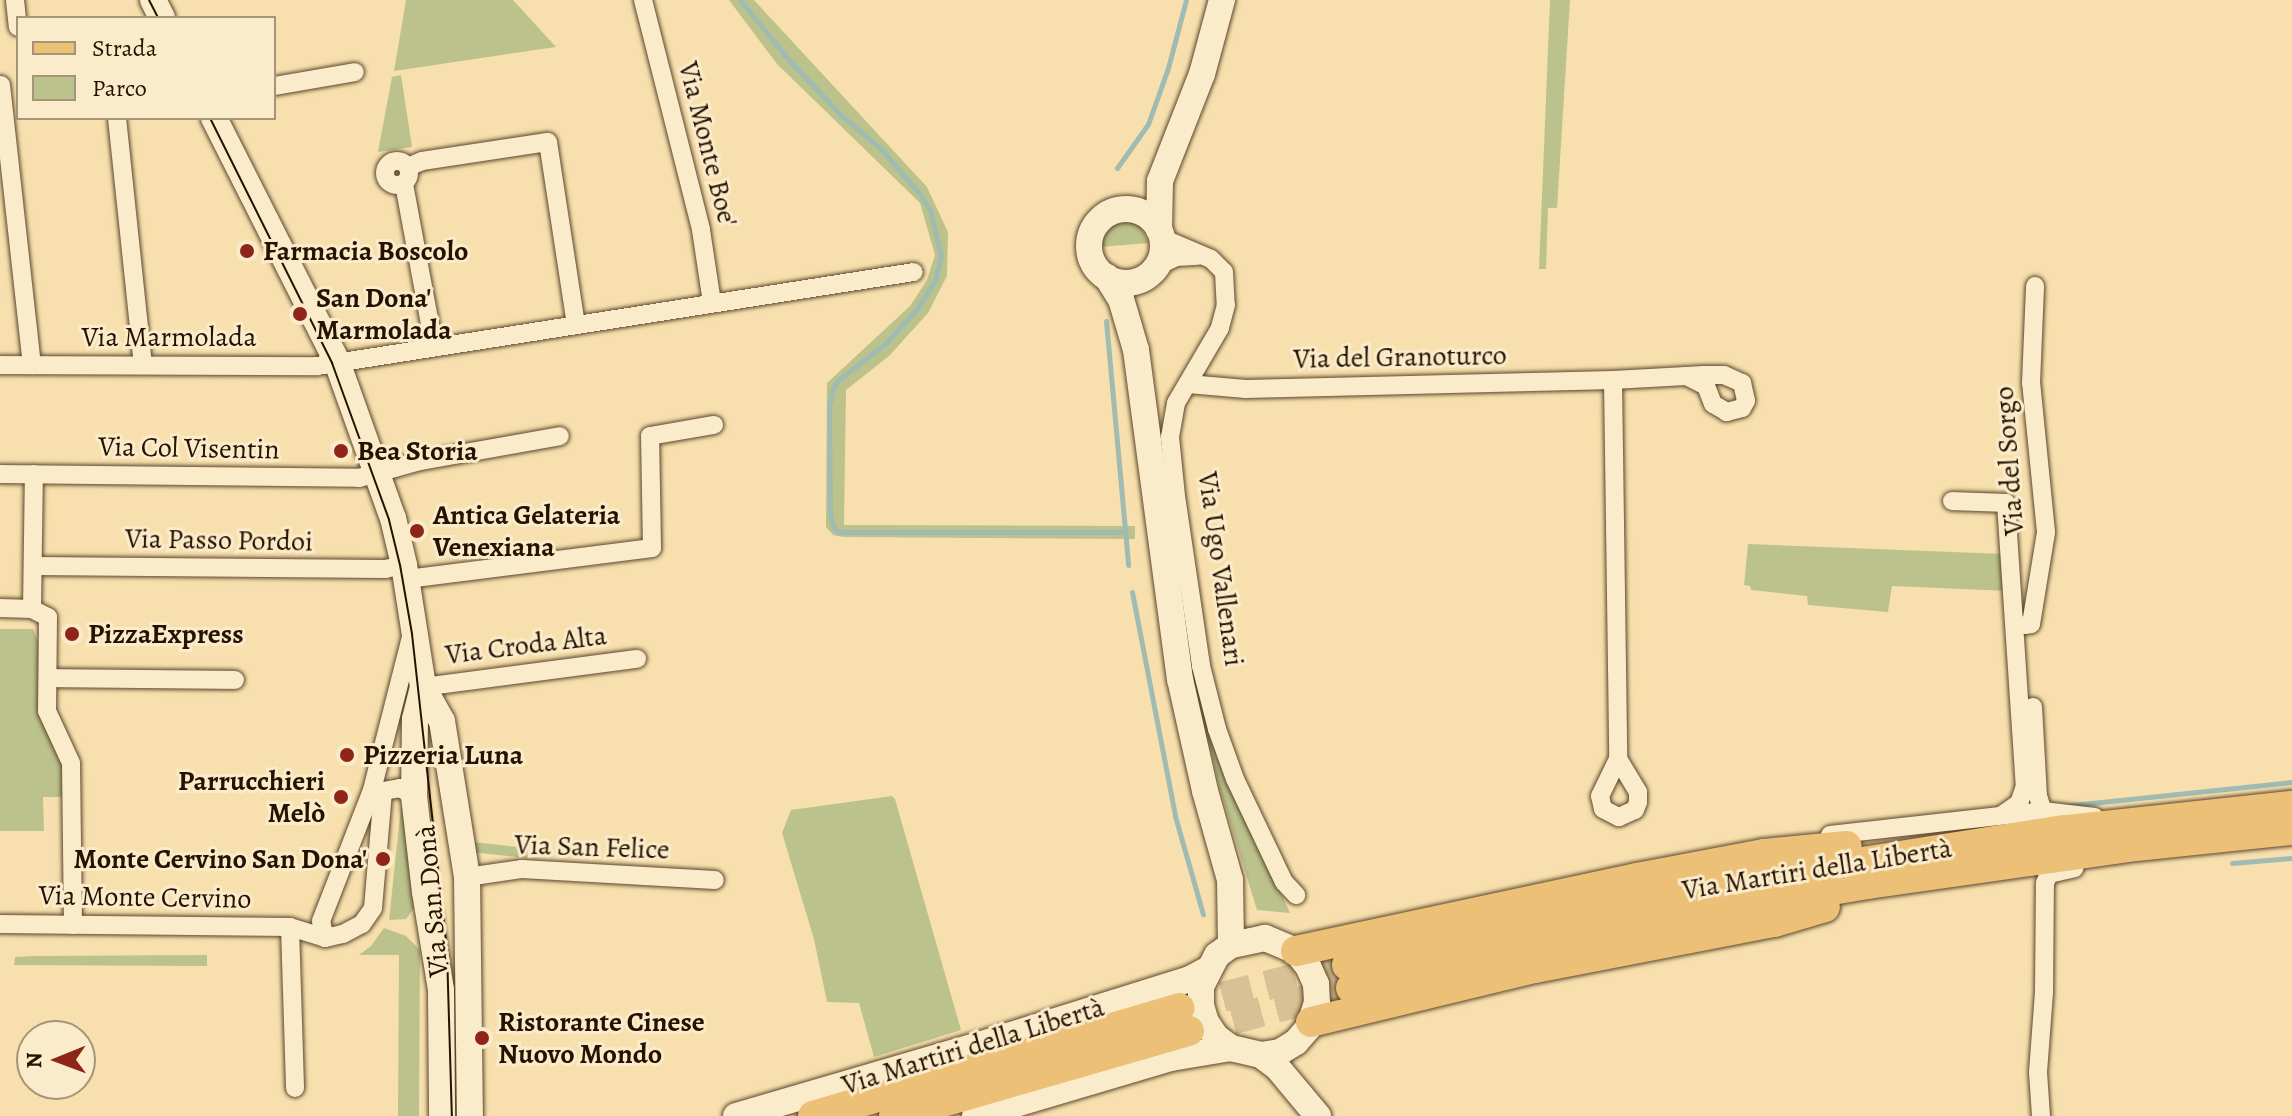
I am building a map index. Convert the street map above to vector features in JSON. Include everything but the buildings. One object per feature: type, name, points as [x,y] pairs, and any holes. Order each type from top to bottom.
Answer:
[{"type":"main road","name":"Via Ugo Vallenari","points":[[1136,350],[1141,302],[1153,270],[1161,234],[1157,194],[1170,149],[1202,74],[1222,0]]},
{"type":"main road","name":"Via San Donà","points":[[215,120],[337,362],[377,472],[406,572],[423,687],[415,719],[414,796],[441,990],[442,1116]]},
{"type":"main road","name":"Via Ugo Vallenari","points":[[1170,149],[1119,209],[1100,219],[1090,238],[1091,256],[1121,299],[1136,350],[1180,679],[1205,791],[1230,880],[1231,945]]},
{"type":"main road","points":[[1119,209],[1140,212],[1161,234]]},
{"type":"main road","points":[[1107,277],[1132,282],[1153,270]]},
{"type":"main road","name":"Via San Donà","points":[[423,687],[442,721],[467,877],[470,1116]]},
{"type":"main road","name":"Via Martiri della Libertà","points":[[2292,806],[2137,822],[2047,822],[1663,895],[1349,976],[1634,924],[1974,868],[2292,830]]},
{"type":"main road","points":[[1296,951],[1692,867],[1793,850],[2047,822]]},
{"type":"main road","points":[[975,1116],[1171,1058],[1231,1048],[1261,1055],[1280,1052],[1296,1042],[1310,1025],[1389,1002],[1535,968],[1775,922],[1843,902],[1884,896],[1974,868]]},
{"type":"main road","name":"Via Ugo Vallenari","points":[[1230,880],[1265,938]]},
{"type":"main road","points":[[1231,1048],[1216,1037],[1206,1022],[1201,987],[1207,970],[1231,945],[1265,938],[1296,951],[1308,966],[1316,984],[1317,1003],[1302,1065],[1318,1116]]},
{"type":"main road","name":"Via Martiri della Libertà","points":[[736,1116],[989,1042],[1190,979],[1207,970]]},
{"type":"main road","name":"Via Martiri della Libertà","points":[[813,1116],[1184,1019],[894,1116]]},
{"type":"main road","points":[[1261,1055],[1287,1076],[1318,1116]]},
{"type":"street","name":"Via Monte Boe'","points":[[643,0],[701,230],[712,303]]},
{"type":"street","points":[[276,86],[355,72]]},
{"type":"street","points":[[0,85],[32,365]]},
{"type":"street","points":[[117,120],[143,365]]},
{"type":"street","points":[[434,346],[406,176],[422,161],[548,142],[576,324]]},
{"type":"street","points":[[1161,234],[1204,256]]},
{"type":"street","points":[[1153,270],[1176,257],[1204,256]]},
{"type":"street","name":"Via Ugo Vallenari","points":[[1204,256],[1216,262],[1224,272],[1226,305],[1213,341],[1176,403],[1170,437],[1201,666],[1235,779],[1284,882],[1296,895]]},
{"type":"street","points":[[337,362],[914,272]]},
{"type":"street","name":"Via del Sorgo","points":[[2020,625],[2031,624],[2046,532],[2031,383],[2035,286]]},
{"type":"street","name":"Via Marmolada","points":[[0,365],[317,366],[337,362]]},
{"type":"street","name":"Via del Granoturco","points":[[1188,384],[1246,389],[1686,376]]},
{"type":"street","points":[[1613,380],[1618,759]]},
{"type":"street","name":"Via Passo Pordoi","points":[[33,566],[385,569],[406,572],[652,548],[650,436],[714,425]]},
{"type":"street","name":"Via Col Visentin","points":[[0,474],[359,478],[420,461],[560,436]]},
{"type":"street","points":[[32,609],[34,474]]},
{"type":"street","name":"Via del Sorgo","points":[[1952,501],[2006,503],[2020,625],[2025,786],[2019,803],[2002,815]]},
{"type":"street","points":[[0,608],[32,609],[48,617],[47,711],[71,763],[73,925]]},
{"type":"street","points":[[414,796],[400,788],[383,791],[373,908],[352,931],[325,938],[321,921],[336,891],[372,790],[415,622]]},
{"type":"street","name":"Via del Sorgo","points":[[2020,625],[2030,649],[2038,796],[2047,822]]},
{"type":"street","name":"Via Croda Alta","points":[[423,687],[637,659]]},
{"type":"street","points":[[48,678],[235,680]]},
{"type":"street","points":[[388,732],[400,722],[415,719],[442,721]]},
{"type":"street","points":[[1692,867],[1736,847],[1761,841],[2002,815],[2047,822]]},
{"type":"street","points":[[2041,1116],[2038,1072],[2045,883],[2049,874],[2077,867],[2114,849]]},
{"type":"street","name":"Via San Felice","points":[[467,877],[522,869],[715,880]]},
{"type":"street","name":"Via Monte Cervino","points":[[290,927],[317,918],[325,910]]},
{"type":"street","name":"Via Monte Cervino","points":[[0,924],[290,927],[325,938]]},
{"type":"street","name":"Via Monte Cervino","points":[[290,927],[295,1088]]},
{"type":"green space","points":[[406,0],[513,0],[556,47],[394,71]]},
{"type":"green space","points":[[729,0],[754,0],[927,187],[948,232],[947,276],[928,313],[889,356],[846,390],[844,525],[1135,526],[1135,539],[843,537],[833,535],[826,527],[827,383],[910,306],[927,280],[935,255],[920,203],[777,64]]},
{"type":"green space","points":[[1550,0],[1570,0],[1557,208],[1548,208],[1546,269],[1539,269]]},
{"type":"green space","points":[[401,75],[412,147],[378,152],[392,77]]},
{"type":"green space","points":[[1122,220],[1138,223],[1149,243],[1100,247],[1108,226]]},
{"type":"green space","points":[[1748,544],[2004,554],[2008,591],[1892,586],[1888,612],[1808,605],[1807,596],[1751,590],[1750,586],[1744,585]]},
{"type":"green space","points":[[0,629],[33,629],[40,647],[40,718],[62,764],[63,797],[43,797],[44,831],[0,831]]},
{"type":"green space","points":[[1192,671],[1198,677],[1231,781],[1290,913],[1257,910],[1220,789]]},
{"type":"green space","points":[[892,796],[961,1030],[874,1057],[859,1003],[827,1002],[814,939],[782,833],[791,810]]},
{"type":"green space","points":[[401,807],[405,811],[415,907],[406,919],[389,920]]},
{"type":"green space","points":[[474,842],[528,848],[527,858],[473,852]]},
{"type":"green space","points":[[384,928],[406,936],[420,950],[419,1116],[398,1116],[399,955],[359,955],[371,946]]},
{"type":"green space","points":[[207,955],[207,966],[14,965],[15,957]]},
{"type":"waterway","points":[[740,0],[789,60],[842,116],[880,148],[920,194],[930,210],[941,256],[935,280],[917,309],[886,343],[836,382],[833,389],[829,407],[830,514],[834,528],[839,532],[1123,532]]},
{"type":"waterway","points":[[1117,168],[1148,124],[1168,68],[1186,0]]},
{"type":"waterway","points":[[1106,321],[1128,565]]},
{"type":"waterway","points":[[1132,592],[1175,816],[1203,914]]},
{"type":"waterway","points":[[2063,806],[2292,782]]},
{"type":"waterway","points":[[2232,863],[2292,858]]},
{"type":"tunnel","points":[[1179,1008],[1347,965]]},
{"type":"tunnel","points":[[1189,1031],[1351,988]]},
{"type":"tram line","points":[[149,0],[157,16]]},
{"type":"tram line","points":[[211,120],[332,363],[389,520],[400,565],[412,634],[447,952],[452,1116]]},
{"type":"place","name":"Farmacia Boscolo","points":[[247,251]]},
{"type":"place","name":"San Dona' Marmolada","points":[[300,314]]},
{"type":"place","name":"Bea Storia","points":[[341,451]]},
{"type":"place","name":"Antica Gelateria Venexiana","points":[[417,531]]},
{"type":"place","name":"PizzaExpress","points":[[72,634]]},
{"type":"place","name":"Pizzeria Luna","points":[[347,755]]},
{"type":"place","name":"Parrucchieri Melò","points":[[341,797]]},
{"type":"place","name":"Monte Cervino San Dona'","points":[[383,859]]},
{"type":"place","name":"Ristorante Cinese Nuovo Mondo","points":[[482,1038]]}]
